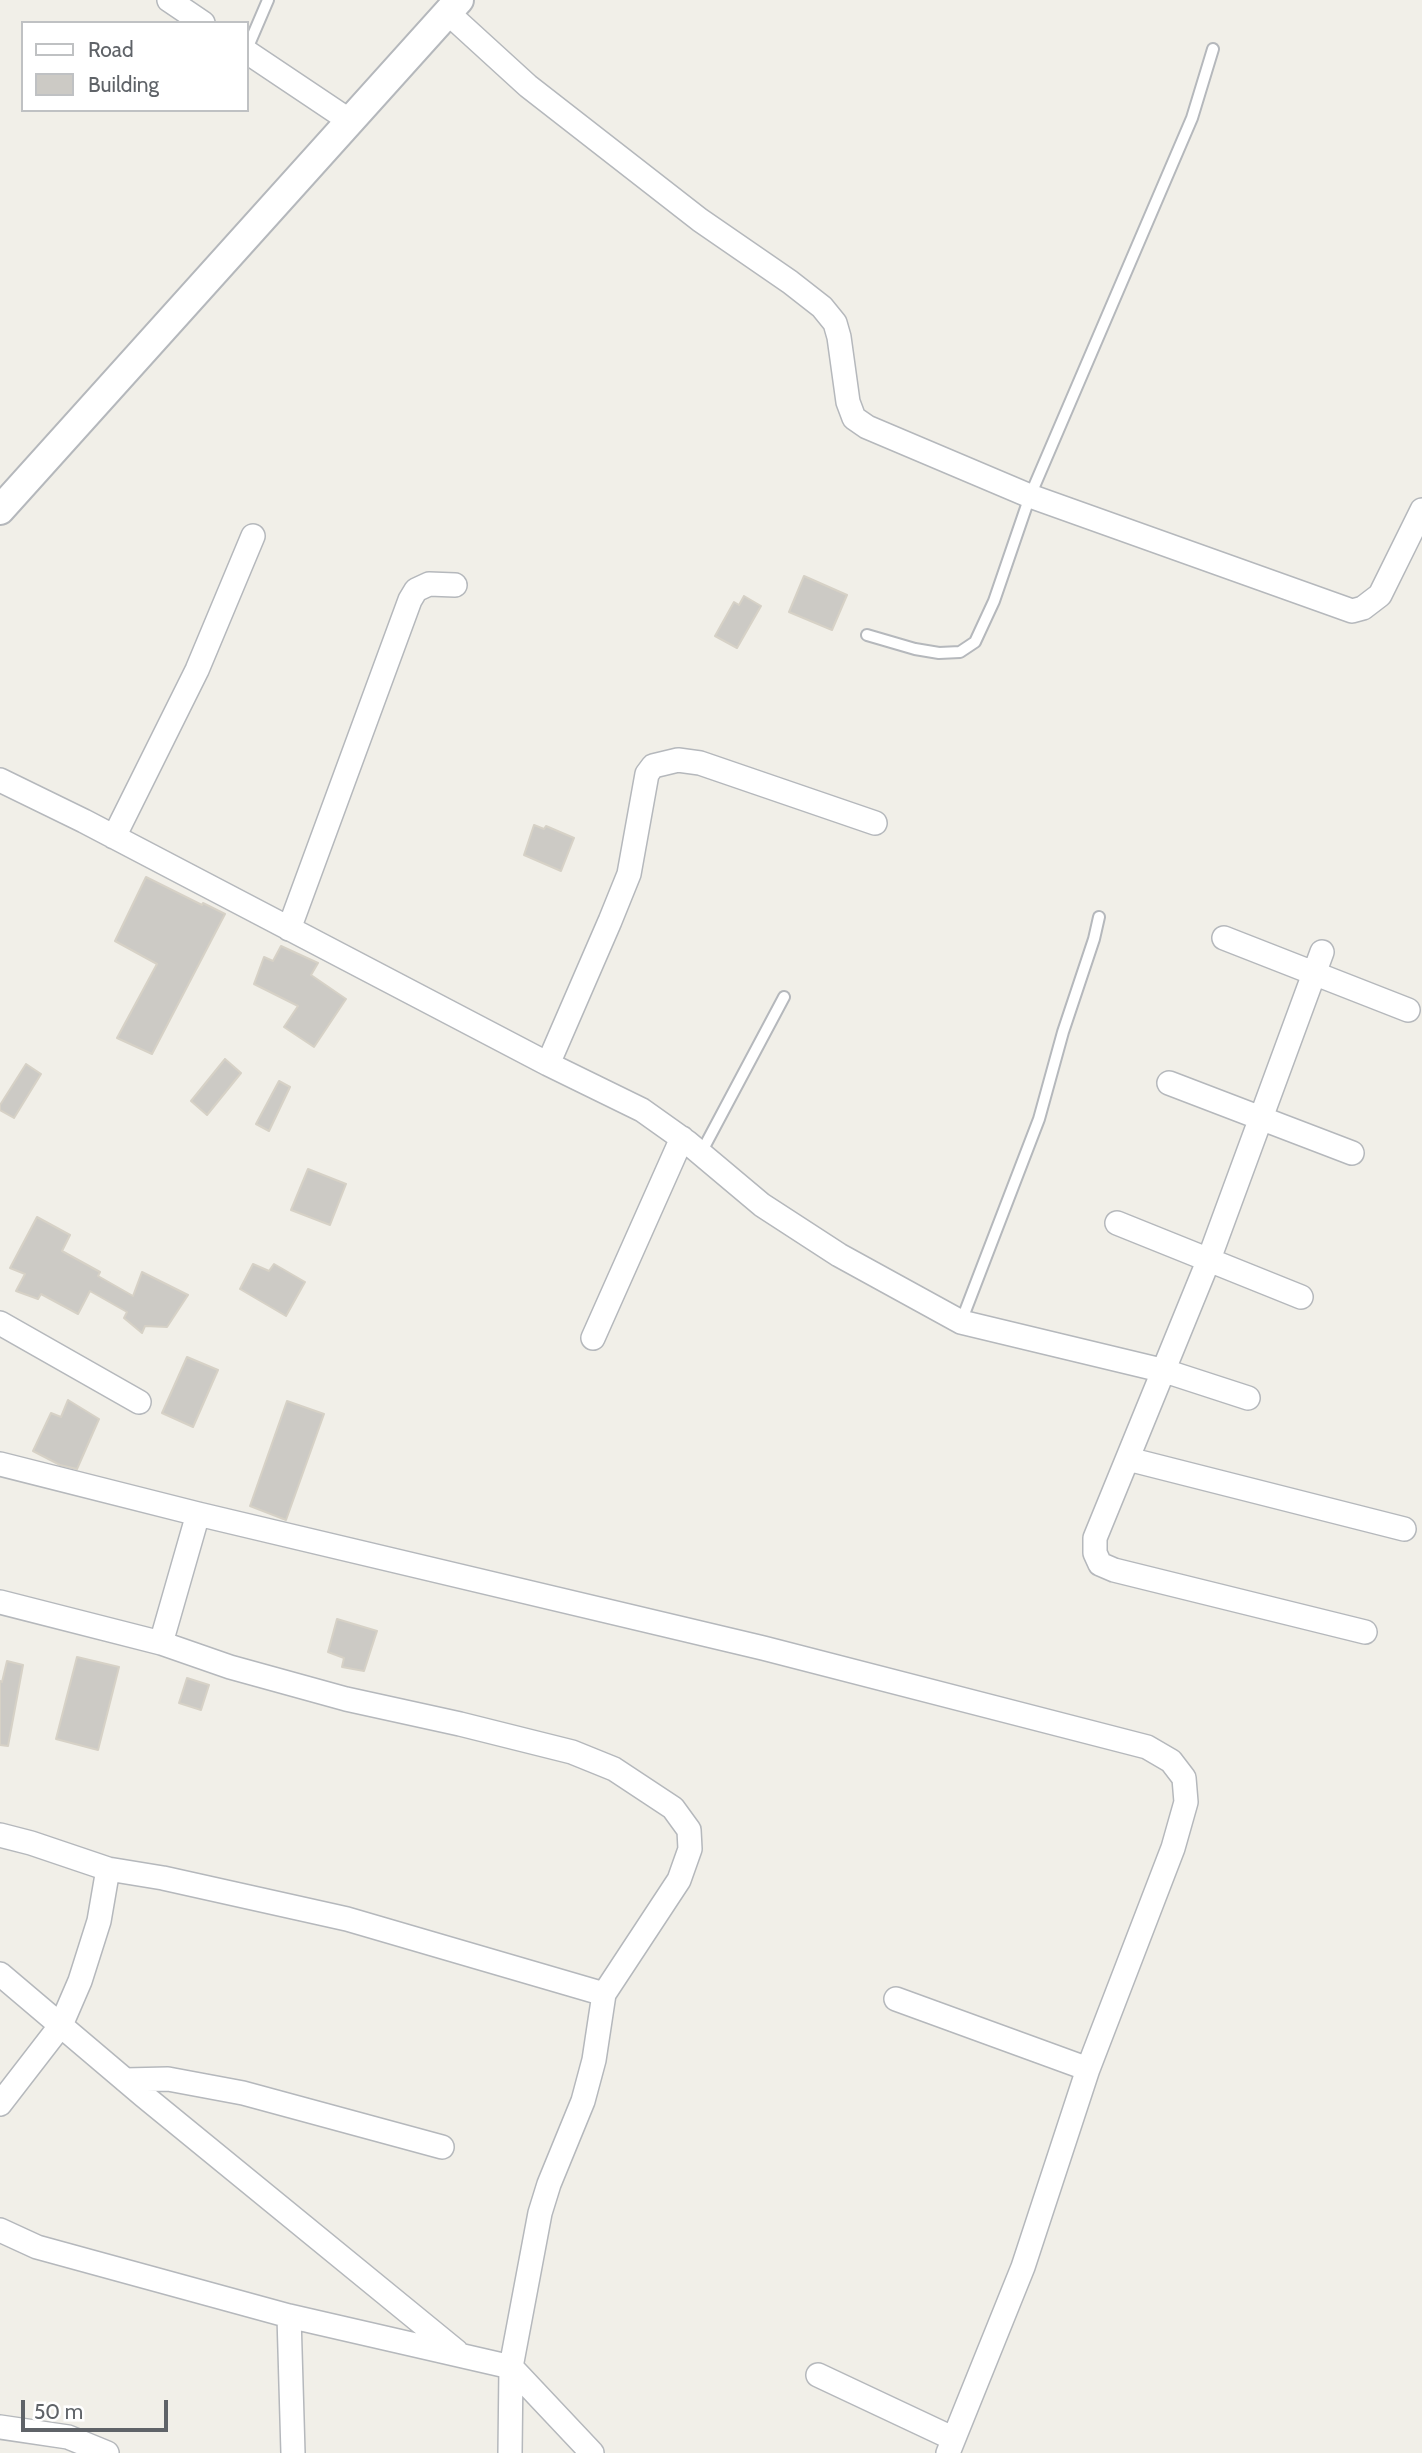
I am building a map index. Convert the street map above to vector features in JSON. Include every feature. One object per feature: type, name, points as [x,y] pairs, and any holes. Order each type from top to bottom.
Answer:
[{"type":"street","points":[[169,0],[200,21]]},
{"type":"street","points":[[0,510],[454,6],[528,86],[699,220],[822,307],[835,323],[839,337],[848,402],[854,418],[867,427],[1030,496],[1352,611],[1363,608],[1380,594],[1422,510]]},
{"type":"street","points":[[248,51],[350,121]]},
{"type":"street","points":[[114,837],[197,670],[253,536]]},
{"type":"street","points":[[289,929],[410,600],[416,590],[429,584],[455,585]]},
{"type":"street","points":[[548,1064],[629,874],[647,774],[653,766],[678,760],[700,763],[875,823]]},
{"type":"street","points":[[0,780],[642,1110],[682,1138],[784,1220],[839,1255],[961,1322],[1165,1371],[1248,1398]]},
{"type":"street","points":[[1224,938],[1318,963],[1408,1010]]},
{"type":"street","points":[[1318,963],[1209,1259],[1095,1538],[1096,1553],[1100,1563],[1114,1570],[1365,1632]]},
{"type":"street","points":[[1168,1083],[1352,1153]]},
{"type":"street","points":[[593,1338],[682,1138]]},
{"type":"street","points":[[1117,1223],[1301,1297]]},
{"type":"street","points":[[0,1322],[139,1402]]},
{"type":"street","points":[[1128,1459],[1404,1529]]},
{"type":"street","points":[[0,1464],[198,1514],[763,1648],[1147,1747],[1171,1760],[1184,1778],[1186,1802],[1180,1824],[1088,2069],[1023,2267],[951,2446],[818,2375]]},
{"type":"street","points":[[161,1643],[198,1514]]},
{"type":"street","points":[[0,1602],[161,1643],[230,1667],[346,1699],[572,1752],[614,1769],[673,1808],[689,1830],[690,1849],[679,1880],[604,1994],[594,2060],[583,2101],[540,2213],[511,2367],[510,2453]]},
{"type":"street","points":[[0,1835],[108,1869],[163,1878],[347,1919],[604,1994]]},
{"type":"street","points":[[0,2104],[61,2025],[80,1981],[99,1921],[108,1869]]},
{"type":"street","points":[[0,1973],[125,2080],[461,2356]]},
{"type":"street","points":[[896,1999],[1088,2069]]},
{"type":"street","points":[[125,2080],[168,2079],[243,2093],[442,2147]]},
{"type":"street","points":[[0,2230],[37,2246],[289,2316],[511,2367],[592,2453]]},
{"type":"street","points":[[289,2316],[293,2453]]},
{"type":"street","points":[[0,2427],[68,2437],[107,2453]]},
{"type":"lane","points":[[248,48],[268,0]]},
{"type":"lane","points":[[867,635],[939,653],[960,652],[975,642],[994,601],[1030,496],[1192,118],[1213,48]]},
{"type":"lane","points":[[961,1322],[1039,1119],[1099,918]]},
{"type":"lane","points":[[701,1153],[784,997]]},
{"type":"building","points":[[804,576],[847,595],[832,630],[789,612]]},
{"type":"building","points":[[744,596],[761,606],[737,648],[715,636],[734,602],[739,605]]},
{"type":"building","points":[[534,825],[544,829],[546,826],[574,838],[561,871],[524,855]]},
{"type":"building","points":[[146,877],[225,914],[152,1054],[117,1038],[157,964],[115,941]]},
{"type":"building","points":[[281,946],[318,963],[311,975],[346,999],[314,1047],[284,1027],[298,1006],[254,984],[264,957],[273,961]]},
{"type":"building","points":[[225,1059],[241,1073],[207,1115],[191,1101]]},
{"type":"building","points":[[26,1064],[41,1074],[14,1118],[0,1110],[0,1105]]},
{"type":"building","points":[[279,1081],[290,1087],[269,1131],[256,1124]]},
{"type":"building","points":[[308,1169],[346,1184],[330,1225],[291,1210]]},
{"type":"building","points":[[37,1217],[70,1235],[62,1251],[100,1272],[98,1276],[133,1296],[142,1272],[188,1295],[167,1327],[145,1326],[142,1333],[124,1318],[127,1312],[90,1291],[78,1314],[41,1294],[38,1299],[16,1291],[25,1274],[10,1268]]},
{"type":"building","points":[[253,1264],[269,1271],[274,1264],[305,1282],[286,1316],[240,1289]]},
{"type":"building","points":[[187,1357],[218,1370],[193,1427],[162,1413]]},
{"type":"building","points":[[68,1400],[99,1419],[77,1469],[60,1465],[33,1451],[51,1413],[61,1417]]},
{"type":"building","points":[[287,1401],[324,1414],[286,1520],[250,1506]]},
{"type":"building","points":[[337,1619],[377,1631],[364,1671],[342,1667],[344,1658],[328,1652]]},
{"type":"building","points":[[77,1657],[119,1667],[98,1750],[56,1739]]},
{"type":"building","points":[[7,1661],[23,1665],[8,1746],[0,1745],[0,1681],[2,1682]]},
{"type":"building","points":[[187,1678],[209,1685],[201,1710],[179,1703]]}]
